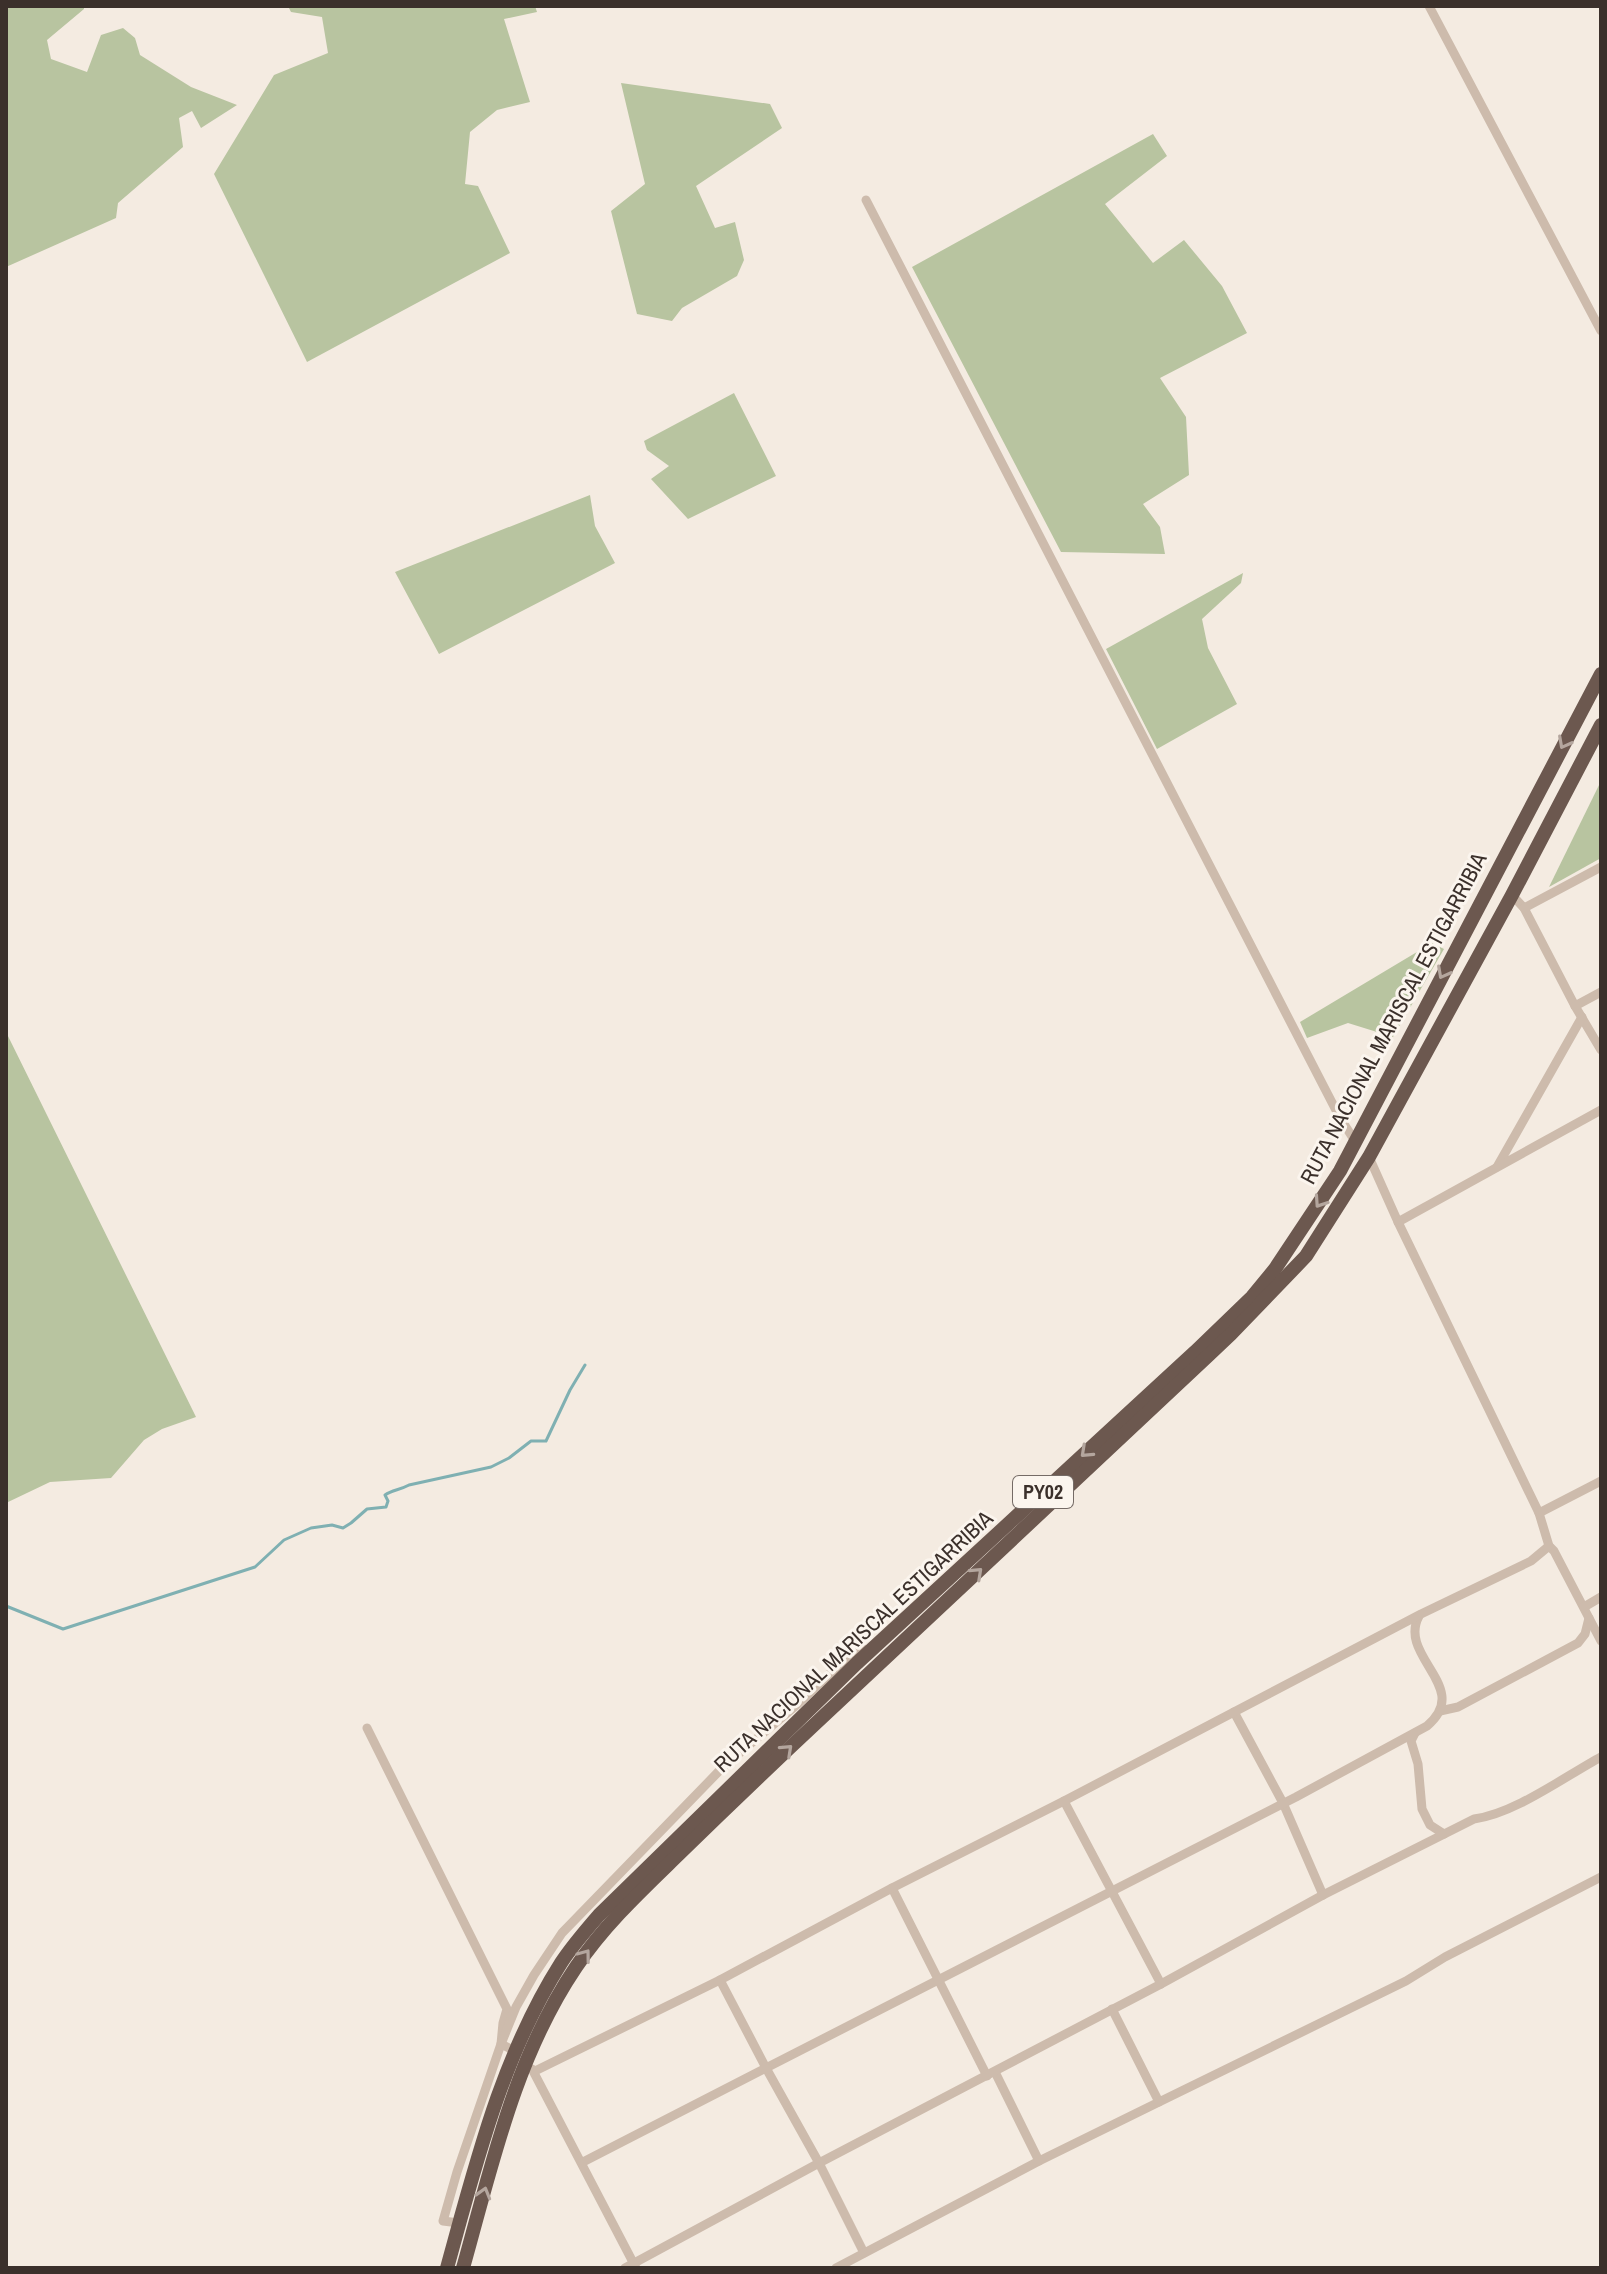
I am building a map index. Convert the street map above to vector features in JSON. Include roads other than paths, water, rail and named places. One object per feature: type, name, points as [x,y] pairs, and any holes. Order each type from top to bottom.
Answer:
[{"type":"highway","name":"RUTA NACIONAL MARISCAL ESTIGARRIBIA","points":[[463,2268],[536,2005],[562,1961],[599,1915],[869,1652],[1195,1352],[1252,1297],[1275,1269],[1332,1184],[1601,674]]},
{"type":"highway","name":"RUTA NACIONAL MARISCAL ESTIGARRIBIA","points":[[447,2268],[493,2105],[576,1967],[604,1930],[752,1783],[1231,1334],[1306,1256],[1369,1157],[1601,725]]},
{"type":"street","points":[[1429,6],[1601,331]]},
{"type":"street","points":[[866,200],[1340,1118],[1355,1141]]},
{"type":"street","points":[[1524,908],[1601,867]]},
{"type":"street","points":[[1512,895],[1524,908],[1601,1050]]},
{"type":"street","points":[[1575,1006],[1601,992]]},
{"type":"street","points":[[1497,1167],[1582,1017]]},
{"type":"street","points":[[1398,1222],[1601,1110]]},
{"type":"street","points":[[1369,1157],[1539,1513],[1549,1546],[1601,1641]]},
{"type":"street","points":[[1539,1513],[1601,1481]]},
{"type":"street","points":[[519,2058],[720,1980],[1421,1614],[1531,1561],[1549,1546]]},
{"type":"street","points":[[1584,1607],[1601,1597]]},
{"type":"street","points":[[583,2162],[1415,1733],[1436,1718],[1444,1701],[1442,1691],[1414,1639],[1415,1624],[1421,1614]]},
{"type":"street","points":[[1440,1711],[1458,1707],[1578,1643],[1585,1634],[1589,1618]]},
{"type":"street","points":[[1234,1712],[1283,1803],[1323,1895]]},
{"type":"street","points":[[367,1728],[507,2009],[503,2023],[519,2058],[583,2162],[632,2266],[1323,1895],[1474,1819],[1510,1808],[1601,1757]]},
{"type":"street","points":[[1415,1733],[1411,1741],[1418,1764],[1422,1809],[1430,1825],[1444,1834]]},
{"type":"street","points":[[1064,1801],[1161,1984]]},
{"type":"street","points":[[836,2268],[1039,2161],[1406,1981],[1445,1957],[1601,1877]]},
{"type":"street","points":[[892,1888],[1039,2161]]},
{"type":"street","points":[[720,1980],[864,2253]]},
{"type":"street","points":[[1112,2009],[1159,2102]]},
{"type":"waterway","points":[[6,1606],[63,1629],[255,1567],[284,1540],[311,1528],[332,1525],[343,1528],[367,1509],[386,1507],[388,1501],[385,1495],[390,1492],[491,1467],[531,1441],[546,1441],[585,1365]]}]
